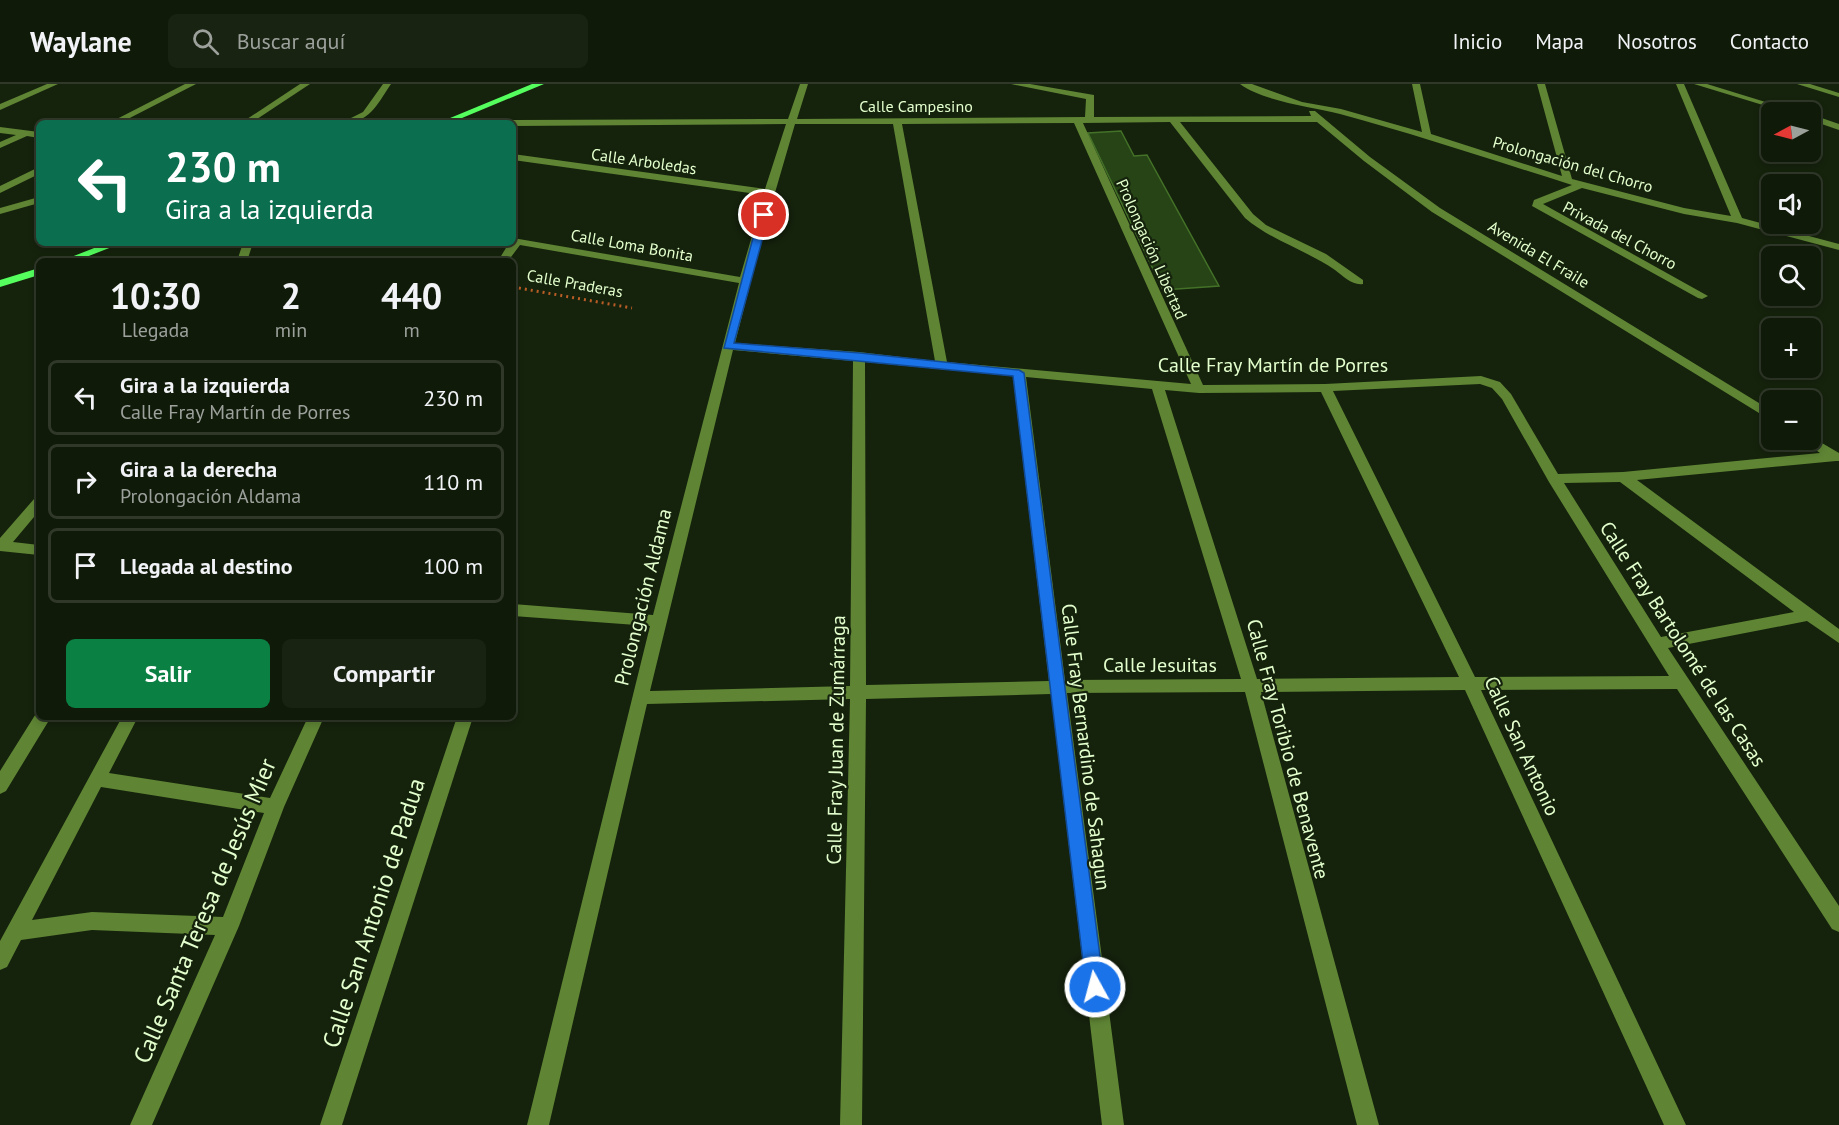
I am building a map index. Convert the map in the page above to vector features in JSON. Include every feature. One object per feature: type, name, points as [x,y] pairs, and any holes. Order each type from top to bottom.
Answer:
[{"type":"main road","points":[[450,120],[540,84]]},
{"type":"main road","points":[[74,258],[108,246]]},
{"type":"main road","points":[[0,284],[36,272]]},
{"type":"street","points":[[0,106],[54,84]]},
{"type":"street","points":[[119,120],[192,84]]},
{"type":"street","points":[[250,120],[306,84]]},
{"type":"street","points":[[352,120],[366,114],[387,84]]},
{"type":"street","name":"Prolongación Aldama","points":[[538,1125],[658,621],[728,346],[770,194],[804,84]]},
{"type":"street","points":[[1015,84],[1091,97],[1089,120]]},
{"type":"street","points":[[1244,84],[1300,104]]},
{"type":"street","points":[[1416,84],[1427,136]]},
{"type":"street","points":[[1541,84],[1568,180]]},
{"type":"street","points":[[1680,84],[1738,220]]},
{"type":"street","points":[[1698,84],[1761,102]]},
{"type":"street","points":[[1801,84],[1838,95]]},
{"type":"street","points":[[1826,84],[1838,95]]},
{"type":"street","name":"Avenida El Fraile","points":[[1300,104],[1320,118],[1367,159],[1436,210],[1761,410]]},
{"type":"street","name":"Prolongación del Chorro","points":[[1300,104],[1338,111],[1427,136],[1581,185],[1684,211],[1738,220],[1839,247]]},
{"type":"street","points":[[1821,117],[1839,116]]},
{"type":"street","name":"Calle Campesino","points":[[516,123],[1320,118]]},
{"type":"street","name":"Prolongación Libertad","points":[[1077,120],[1199,389]]},
{"type":"street","points":[[1173,120],[1249,216],[1262,227],[1322,256],[1359,282]]},
{"type":"street","points":[[897,121],[941,364]]},
{"type":"street","points":[[1821,121],[1839,127]]},
{"type":"street","points":[[0,130],[36,135]]},
{"type":"street","points":[[0,146],[25,134]]},
{"type":"street","name":"Calle Arboledas","points":[[516,158],[770,194]]},
{"type":"street","points":[[0,190],[36,172]]},
{"type":"street","name":"Privada del Chorro","points":[[1581,185],[1538,202],[1537,206],[1702,296]]},
{"type":"street","points":[[0,211],[36,201]]},
{"type":"street","name":"Calle Loma Bonita","points":[[516,242],[746,281]]},
{"type":"street","name":"Calle Fray Martín de Porres","points":[[728,346],[860,356],[1158,387],[1325,388],[1481,380],[1496,385]]},
{"type":"street","name":"Calle Fray Juan de Zumárraga","points":[[851,1125],[858,690],[860,356]]},
{"type":"street","name":"Calle Fray Bernardino de Sahagun","points":[[1019,373],[1113,1125]]},
{"type":"street","name":"Calle Fray Bartolomé de las Casas","points":[[1496,385],[1507,397],[1554,479],[1681,682],[1839,923]]},
{"type":"street","name":"Calle Fray Toribio de Benavente","points":[[1158,387],[1251,686],[1368,1125]]},
{"type":"street","name":"Calle San Antonio","points":[[1325,388],[1468,682],[1675,1125]]},
{"type":"street","points":[[1821,448],[1837,457]]},
{"type":"street","points":[[1554,479],[1623,477],[1837,457]]},
{"type":"street","points":[[1623,477],[1839,638]]},
{"type":"street","points":[[0,546],[36,505]]},
{"type":"street","points":[[0,546],[36,550]]},
{"type":"street","points":[[516,610],[658,621]]},
{"type":"street","points":[[1657,644],[1808,615]]},
{"type":"street","name":"Calle Jesuitas","points":[[640,698],[858,690],[1468,682],[1681,682]]},
{"type":"street","points":[[0,786],[41,720]]},
{"type":"street","points":[[0,960],[128,720]]},
{"type":"street","name":"Calle Santa Teresa de Jesús Mier","points":[[141,1125],[229,926],[276,807],[315,720]]},
{"type":"street","name":"Calle San Antonio de Padua","points":[[331,1125],[464,720]]},
{"type":"street","points":[[96,779],[276,807]]},
{"type":"street","points":[[16,931],[92,921],[229,926]]},
{"type":"path","name":"Calle Praderas","points":[[516,288],[632,308]]},
{"type":"building","points":[[1121,131],[1134,156],[1147,155],[1219,286],[1163,290],[1088,133]]},
{"type":"route","points":[[764,215],[728,346],[860,356],[1019,373],[1095,987]]}]
